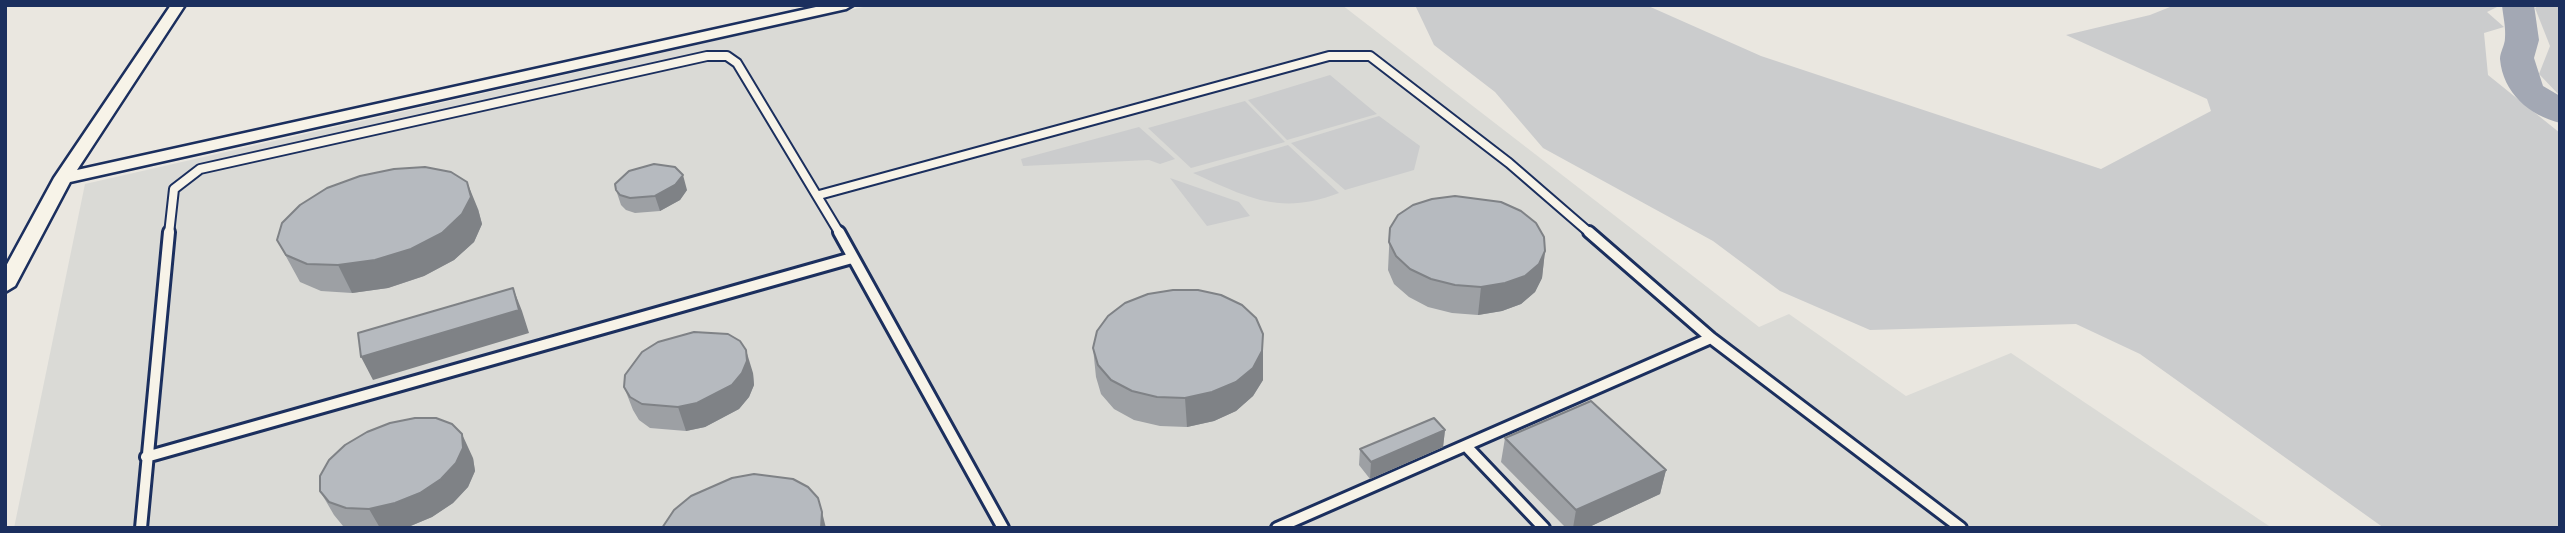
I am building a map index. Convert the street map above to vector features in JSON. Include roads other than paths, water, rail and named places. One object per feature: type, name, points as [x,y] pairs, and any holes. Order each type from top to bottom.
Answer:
[{"type":"street","points":[[5,286],[63,178],[178,5]]},
{"type":"street","points":[[63,178],[846,5]]},
{"type":"lane","points":[[819,195],[1329,55],[1370,56],[1509,163],[1711,338],[1961,528]]},
{"type":"lane","points":[[141,528],[174,189],[200,169],[707,56],[727,56],[737,63],[819,195],[1003,528]]},
{"type":"lane","points":[[146,457],[852,258]]},
{"type":"lane","points":[[1277,528],[1711,338]]},
{"type":"lane","points":[[1467,447],[1544,528]]},
{"type":"waterway","points":[[2518,5],[2522,40],[2517,58],[2527,91],[2560,112]]}]
